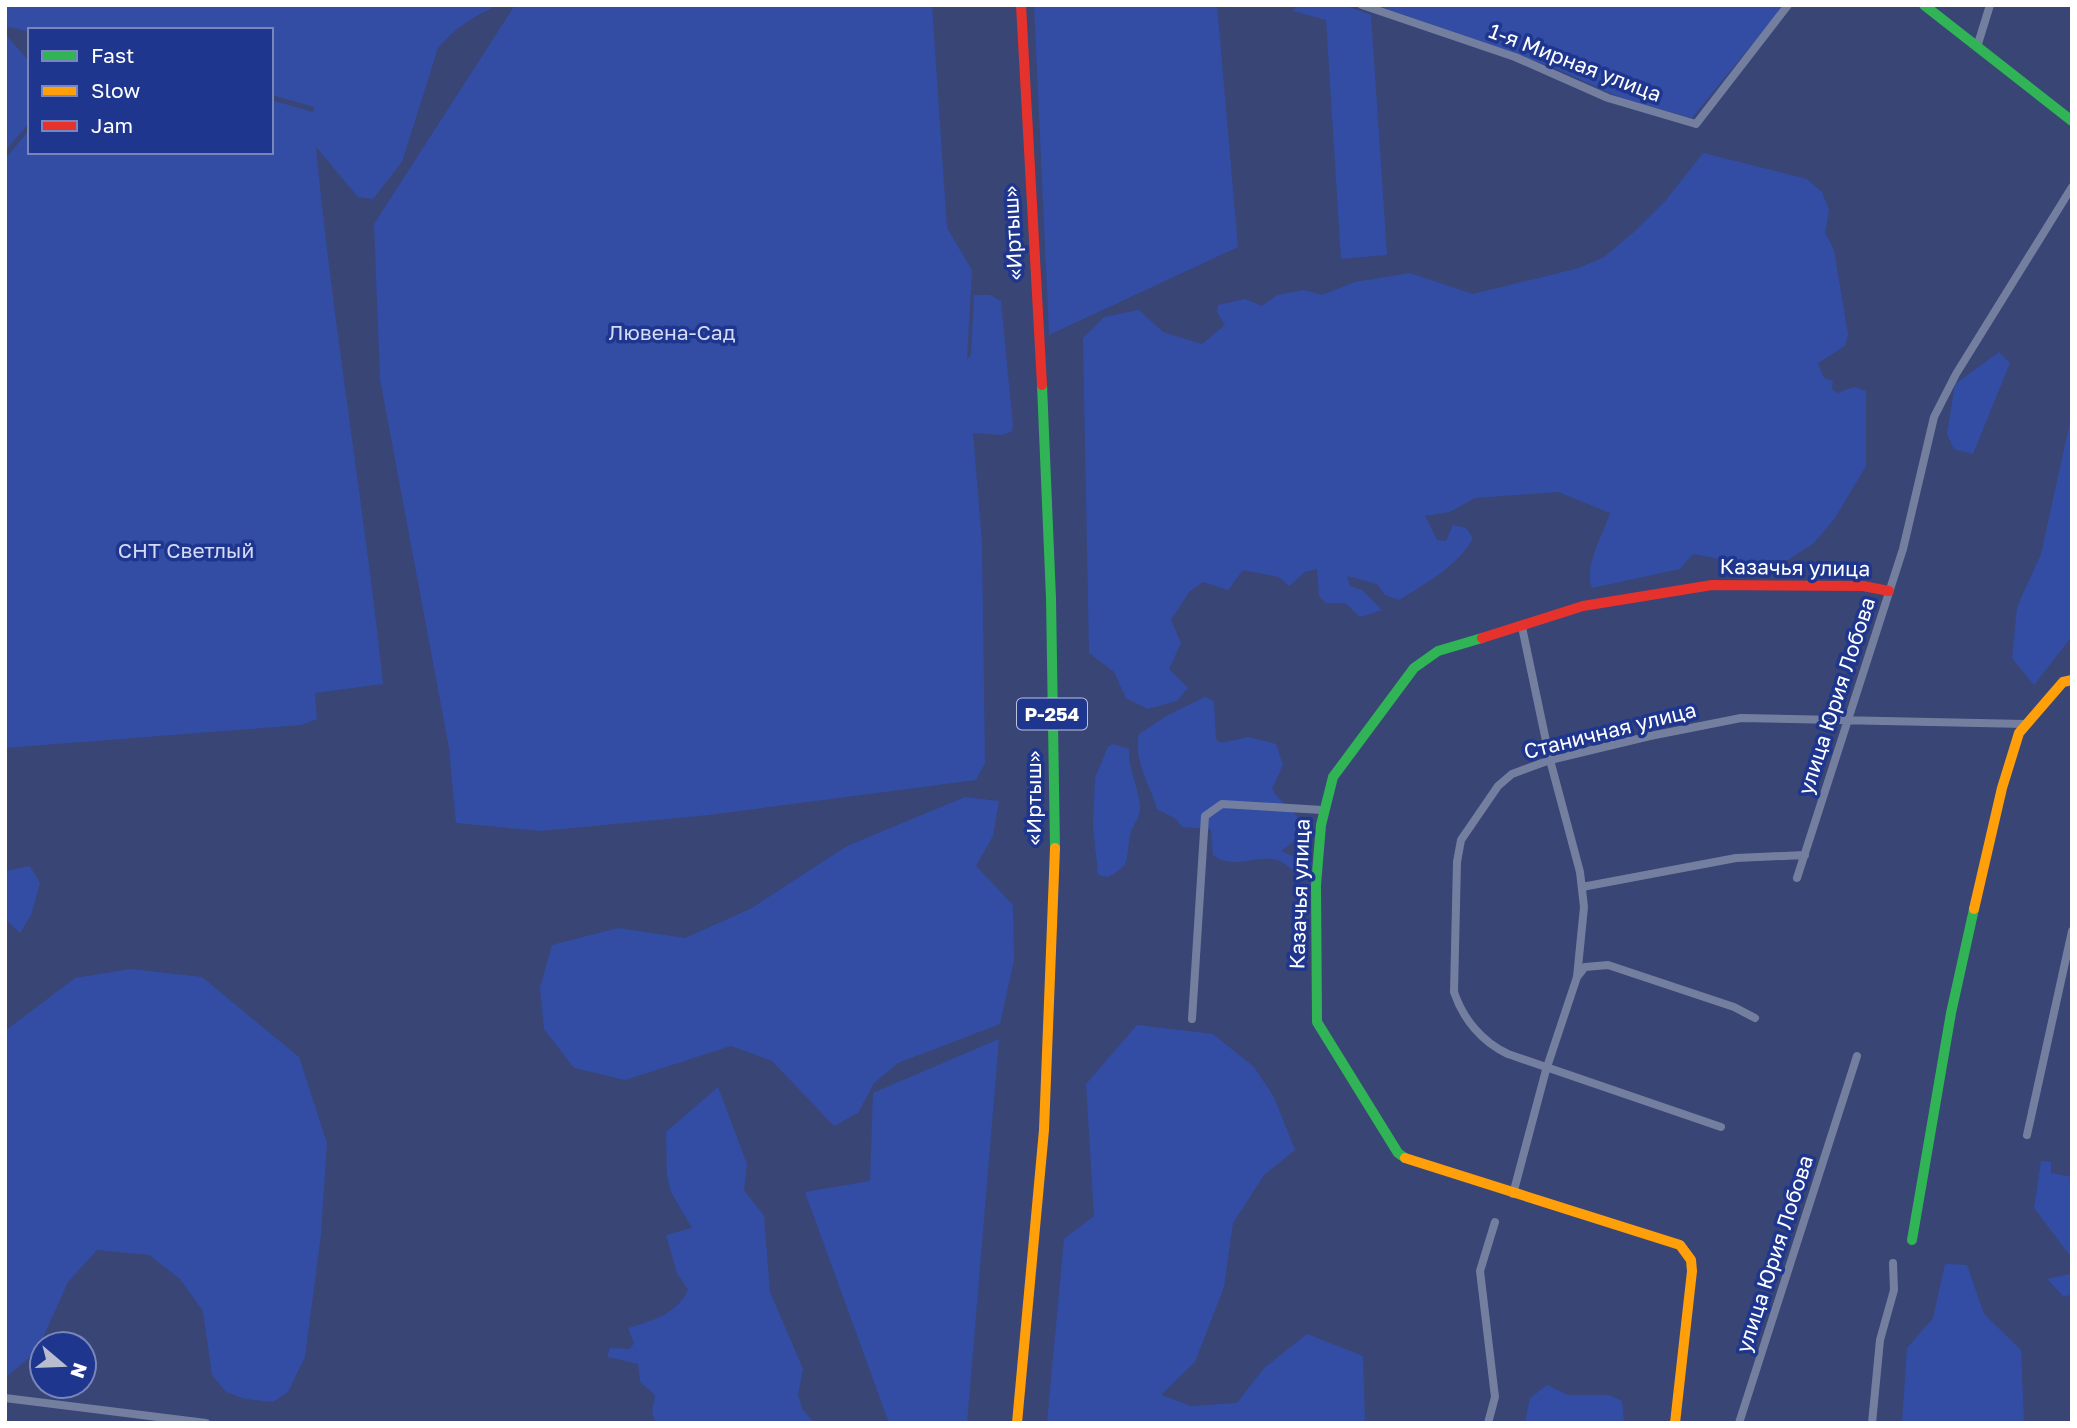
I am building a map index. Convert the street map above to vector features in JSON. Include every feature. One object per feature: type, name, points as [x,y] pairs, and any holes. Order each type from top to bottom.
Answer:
[{"type":"main road","name":"«Иртыш»","points":[[1017,1423],[1037,1225],[1053,951],[1045,469],[1021,5]]},
{"type":"main road","points":[[1924,5],[2072,121]]},
{"type":"main road","name":"Казачья улица","points":[[1675,1423],[1692,1271],[1692,1260],[1680,1245],[1405,1158],[1398,1153],[1322,1032],[1317,1022],[1316,999],[1322,810],[1333,777],[1424,658],[1438,651],[1522,628],[1583,606],[1712,585],[1863,586],[1889,591]]},
{"type":"main road","points":[[1912,1240],[1953,1003],[2014,744],[2025,724],[2063,682],[2072,680]]},
{"type":"street","name":"1-я Мирная улица","points":[[1362,5],[1504,53],[1575,81],[1608,98],[1696,124],[1788,5]]},
{"type":"street","points":[[1977,47],[1990,5]]},
{"type":"street","name":"улица Юрия Лобова","points":[[1797,878],[1903,549],[1934,417],[1955,374],[2072,187]]},
{"type":"street","points":[[1513,1194],[1546,1070],[1577,977],[1584,906],[1582,887],[1550,760],[1522,628]]},
{"type":"street","name":"Станичная улица","points":[[1721,1127],[1546,1070],[1492,1047],[1460,1010],[1454,992],[1457,862],[1461,840],[1498,786],[1512,774],[1550,760],[1741,718],[2025,724]]},
{"type":"street","points":[[1192,1019],[1205,817],[1222,804],[1322,810]]},
{"type":"street","points":[[1582,887],[1736,858],[1805,855]]},
{"type":"street","points":[[2027,1135],[2072,932]]},
{"type":"street","points":[[1577,977],[1585,967],[1608,965],[1734,1007],[1755,1018]]},
{"type":"street","name":"улица Юрия Лобова","points":[[1739,1423],[1857,1056]]},
{"type":"street","points":[[1488,1423],[1495,1397],[1480,1271],[1495,1222]]},
{"type":"street","points":[[1872,1423],[1880,1340],[1894,1290],[1893,1263]]},
{"type":"street","points":[[5,1398],[206,1423]]},
{"type":"green space","name":"СНТ Светлый","points":[[5,5],[499,5],[466,23],[438,48],[402,162],[373,199],[358,197],[316,147],[383,684],[315,693],[317,719],[301,725],[5,748],[5,159],[28,131],[28,154],[273,154],[273,101],[313,112],[314,107],[273,96],[273,28],[28,28],[28,32],[5,26]]},
{"type":"green space","name":"Лювена-Сад","points":[[515,5],[932,5],[947,228],[972,270],[967,359],[971,355],[974,295],[990,295],[1001,301],[1013,427],[1011,432],[1002,435],[973,433],[982,543],[985,763],[976,780],[709,815],[541,831],[456,823],[449,748],[380,379],[374,224]]},
{"type":"green space","points":[[1034,5],[1217,5],[1238,247],[1049,335]]},
{"type":"green space","points":[[1296,5],[1344,5],[1371,15],[1387,255],[1341,259],[1326,20],[1293,11]]},
{"type":"green space","points":[[1376,5],[1784,5],[1692,118],[1621,98],[1552,67]]},
{"type":"green space","points":[[6,35],[28,60],[28,124],[5,151]]},
{"type":"green space","points":[[1703,153],[1807,179],[1822,192],[1829,210],[1825,233],[1834,250],[1848,334],[1845,346],[1818,363],[1824,378],[1833,381],[1832,389],[1837,393],[1855,387],[1866,391],[1866,466],[1835,518],[1814,543],[1788,560],[1731,561],[1693,554],[1680,569],[1592,588],[1592,560],[1610,513],[1558,492],[1475,498],[1450,512],[1425,516],[1437,540],[1446,541],[1453,525],[1466,528],[1473,538],[1450,565],[1399,600],[1385,595],[1377,584],[1347,576],[1350,586],[1362,590],[1382,610],[1360,617],[1345,603],[1326,603],[1319,596],[1317,569],[1305,572],[1289,586],[1279,577],[1243,570],[1228,590],[1203,582],[1189,592],[1171,620],[1181,643],[1169,669],[1188,688],[1177,701],[1148,709],[1126,698],[1114,672],[1089,653],[1083,338],[1104,317],[1139,310],[1163,332],[1202,344],[1225,325],[1217,312],[1218,305],[1245,299],[1262,306],[1277,295],[1304,290],[1322,295],[1355,282],[1410,273],[1473,294],[1579,268],[1604,257],[1635,231],[1666,200]]},
{"type":"green space","points":[[1999,352],[2010,363],[1973,454],[1954,449],[1947,434],[1955,384]]},
{"type":"green space","points":[[2072,413],[2072,636],[2034,685],[2012,658],[2017,607],[2041,554]]},
{"type":"green space","points":[[1205,697],[1214,701],[1216,739],[1221,743],[1249,737],[1276,744],[1283,765],[1272,789],[1302,824],[1297,839],[1281,851],[1306,862],[1307,872],[1299,873],[1274,859],[1228,862],[1213,855],[1211,829],[1182,827],[1176,819],[1157,809],[1140,763],[1139,734],[1168,715]]},
{"type":"green space","points":[[1113,744],[1129,749],[1140,810],[1131,833],[1125,864],[1108,877],[1098,875],[1093,825],[1095,778],[1108,747]]},
{"type":"green space","points":[[965,797],[999,801],[993,836],[976,866],[1013,905],[1014,960],[1000,1024],[898,1063],[874,1083],[858,1113],[834,1126],[772,1061],[731,1046],[625,1080],[574,1068],[544,1029],[540,988],[552,945],[618,928],[685,938],[750,909],[847,846]]},
{"type":"green space","points":[[30,866],[40,883],[31,915],[20,933],[5,919],[5,871]]},
{"type":"green space","points":[[131,969],[202,977],[299,1057],[327,1143],[321,1234],[305,1357],[288,1392],[273,1402],[245,1399],[226,1392],[212,1375],[203,1311],[180,1279],[149,1255],[97,1250],[68,1282],[46,1330],[28,1330],[28,1359],[5,1378],[5,1031],[75,978]]},
{"type":"green space","points":[[1137,1025],[1213,1034],[1254,1067],[1274,1097],[1295,1150],[1264,1175],[1233,1223],[1224,1287],[1195,1362],[1161,1395],[1191,1406],[1237,1403],[1264,1368],[1307,1334],[1363,1356],[1365,1423],[1047,1423],[1064,1239],[1094,1216],[1086,1084]]},
{"type":"green space","points":[[999,1039],[967,1423],[889,1423],[805,1192],[870,1181],[873,1093]]},
{"type":"green space","points":[[718,1087],[747,1164],[744,1190],[764,1216],[770,1292],[803,1369],[798,1395],[803,1410],[814,1423],[656,1423],[652,1413],[655,1395],[640,1382],[638,1364],[607,1357],[610,1348],[630,1349],[634,1343],[628,1328],[671,1311],[688,1290],[677,1273],[666,1235],[692,1228],[671,1192],[667,1175],[666,1132]]},
{"type":"green space","points":[[2041,1161],[2051,1162],[2051,1173],[2072,1177],[2072,1294],[2064,1297],[2047,1279],[2070,1274],[2071,1257],[2034,1208]]},
{"type":"green space","points":[[1945,1264],[1967,1265],[1984,1314],[2021,1350],[2024,1423],[1902,1423],[1907,1348],[1933,1318]]},
{"type":"green space","points":[[1547,1385],[1568,1395],[1609,1395],[1622,1401],[1624,1422],[1525,1423],[1530,1398]]},
{"type":"traffic: fast","points":[[1924,5],[2072,121]]},
{"type":"traffic: fast","points":[[1042,385],[1051,598],[1055,848]]},
{"type":"traffic: fast","points":[[1405,1158],[1398,1153],[1317,1022],[1316,885],[1321,825],[1333,777],[1414,668],[1438,651],[1482,638]]},
{"type":"traffic: fast","points":[[1912,1240],[1951,1013],[1974,909]]},
{"type":"traffic: slow","points":[[1974,909],[2002,788],[2019,733],[2063,682],[2072,680]]},
{"type":"traffic: slow","points":[[1017,1423],[1044,1130],[1055,848]]},
{"type":"traffic: slow","points":[[1405,1158],[1680,1245],[1691,1260],[1692,1271],[1675,1423]]},
{"type":"traffic: jam","points":[[1021,5],[1042,385]]},
{"type":"traffic: jam","points":[[1482,638],[1583,606],[1712,585],[1863,586],[1889,591]]}]
